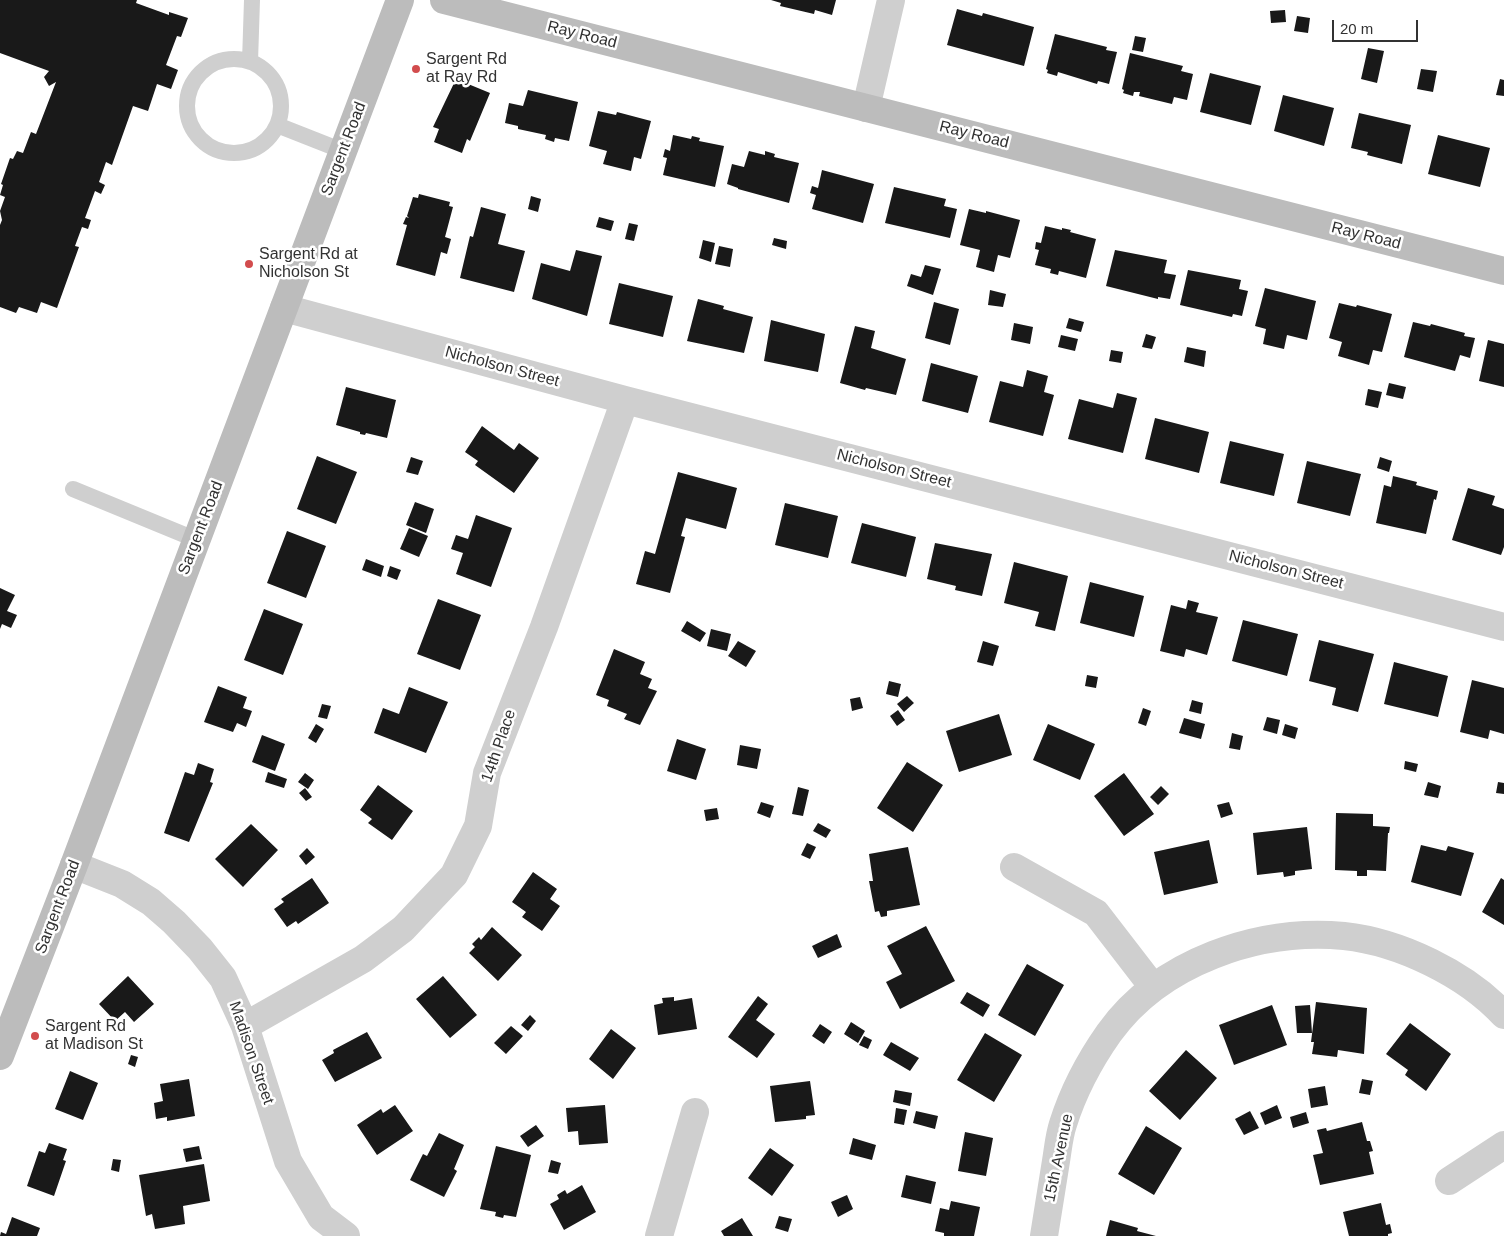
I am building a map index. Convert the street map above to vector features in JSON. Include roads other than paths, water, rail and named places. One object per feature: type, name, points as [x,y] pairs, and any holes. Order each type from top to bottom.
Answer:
[{"type":"main road","name":"Sargent Road","points":[[0,1056],[74,865],[400,0]]},
{"type":"main road","name":"Ray Road","points":[[444,0],[1504,271]]},
{"type":"street","points":[[866,108],[891,0]]},
{"type":"street","name":"Nicholson Street","points":[[284,308],[625,400],[1504,626]]},
{"type":"street","name":"14th Place","points":[[245,1026],[363,959],[403,929],[454,875],[478,826],[487,773],[544,627],[625,400]]},
{"type":"street","name":"Madison Street","points":[[74,865],[122,884],[151,902],[174,922],[223,978],[245,1026],[288,1161],[317,1226],[346,1236]]},
{"type":"street","points":[[1014,868],[1096,913],[1154,987]]},
{"type":"street","name":"15th Avenue","points":[[1044,1236],[1062,1125],[1076,1092],[1110,1032],[1154,987],[1204,958],[1250,943],[1297,936],[1344,936],[1385,944],[1445,969],[1489,999],[1504,1015]]},
{"type":"street","points":[[659,1236],[694,1112]]},
{"type":"street","points":[[1449,1181],[1504,1145]]},
{"type":"lane","points":[[250,62],[252,0]]},
{"type":"lane","points":[[234,60],[250,62],[274,80],[280,95],[281,110],[277,125],[269,137],[257,147],[243,152],[228,153],[207,144],[192,126],[187,111],[188,95],[194,81],[205,70],[219,62],[234,60]]},
{"type":"lane","points":[[277,125],[343,151]]},
{"type":"lane","points":[[73,489],[197,540]]},
{"type":"place","name":"Sargent Rd at Ray Rd","points":[[416,69]]},
{"type":"place","name":"Sargent Rd at Nicholson St","points":[[249,264]]},
{"type":"place","name":"Sargent Rd at Madison St","points":[[35,1036]]}]
